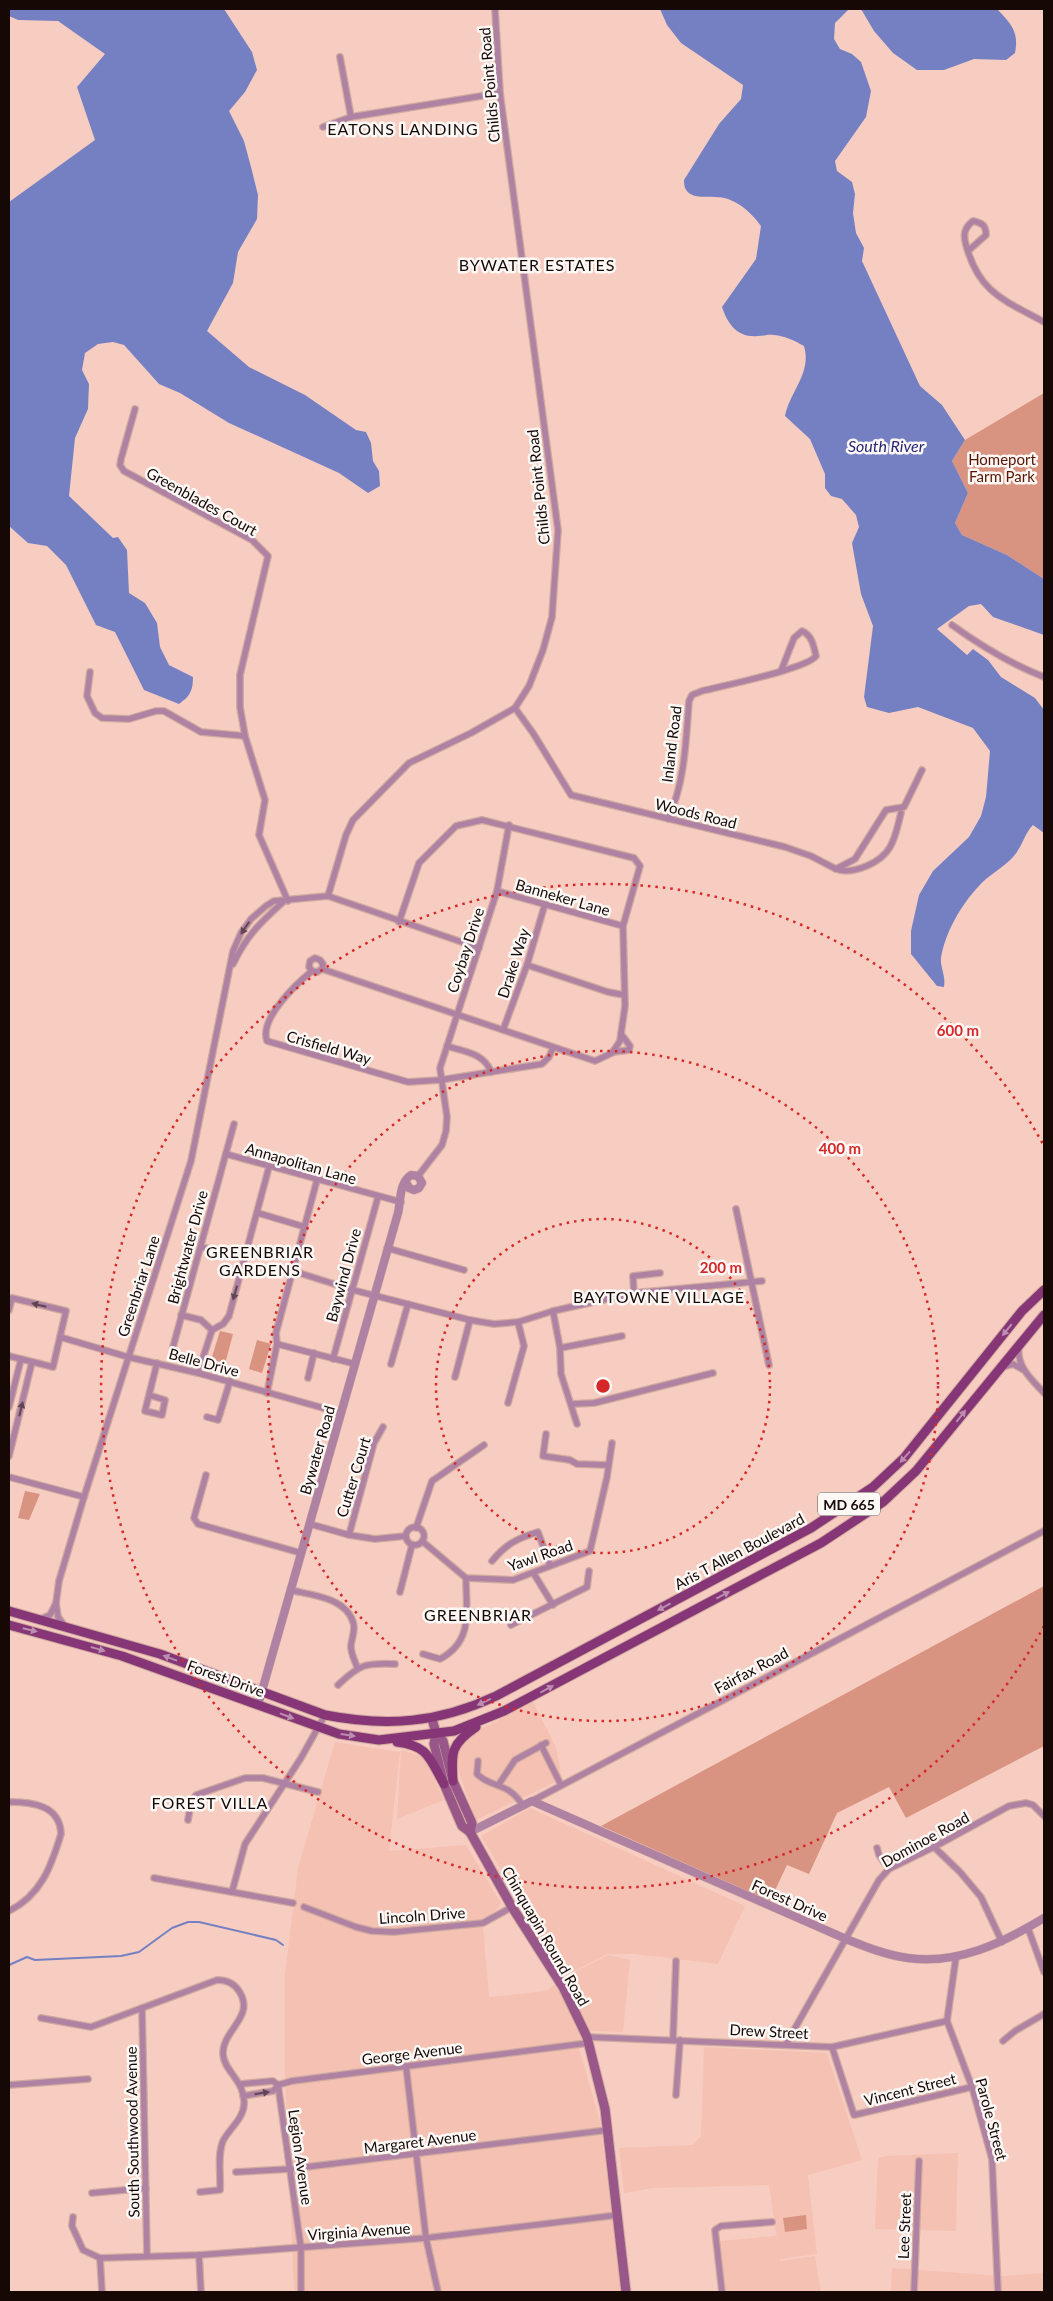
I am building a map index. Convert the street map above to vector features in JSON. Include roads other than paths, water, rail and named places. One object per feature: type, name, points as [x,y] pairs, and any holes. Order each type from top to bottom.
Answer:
[{"type":"main road","name":"Aris T Allen Boulevard","points":[[432,1719],[470,1708],[496,1696],[790,1540],[856,1499],[873,1487],[904,1458],[1022,1311],[1044,1290]]},
{"type":"main road","name":"Aris T Allen Boulevard","points":[[436,1733],[454,1731],[484,1721],[791,1559],[866,1514],[883,1502],[916,1471],[1044,1315]]},
{"type":"main road","name":"Forest Drive","points":[[9,1611],[64,1625],[160,1654],[325,1715],[352,1720],[384,1722],[432,1719]]},
{"type":"main road","name":"Forest Drive","points":[[9,1625],[122,1656],[210,1686],[317,1728],[339,1734],[379,1740],[436,1733]]},
{"type":"main road","points":[[210,1686],[216,1675]]},
{"type":"main road","name":"Chinquapin Round Road","points":[[432,1719],[436,1733],[443,1741],[453,1781],[472,1823],[470,1832]]},
{"type":"main road","points":[[453,1781],[453,1749],[464,1735],[484,1721]]},
{"type":"main road","name":"Chinquapin Round Road","points":[[436,1733],[434,1744],[444,1784],[462,1826],[470,1832],[512,1907],[563,1987],[588,2040],[599,2078],[608,2130],[626,2292]]},
{"type":"main road","points":[[379,1740],[410,1744],[422,1749],[444,1784]]},
{"type":"street","name":"Childs Point Road","points":[[328,896],[346,835],[353,820],[409,763],[471,733],[515,708],[529,686],[543,650],[552,617],[558,530],[500,92],[495,9]]},
{"type":"street","points":[[340,57],[351,117]]},
{"type":"street","points":[[323,128],[351,117],[500,92]]},
{"type":"street","points":[[968,251],[986,235],[986,228],[982,223],[973,221],[964,232],[968,251],[980,280],[993,292],[1044,322]]},
{"type":"street","name":"Greenblades Court","points":[[135,408],[121,459],[120,465],[124,471],[252,540],[268,556],[240,675],[240,707],[245,736]]},
{"type":"street","points":[[952,625],[978,644],[1024,669],[1044,677]]},
{"type":"street","name":"Inland Road","points":[[668,819],[676,803],[683,768],[689,701],[692,695],[781,671],[809,662],[816,656],[812,640],[806,633],[802,631],[794,638],[781,671]]},
{"type":"street","points":[[90,672],[87,696],[95,713],[102,718],[129,719],[156,711],[164,711],[201,732],[245,736],[265,800],[259,835],[285,901],[328,896],[478,948]]},
{"type":"street","name":"Woods Road","points":[[515,708],[533,733],[571,795],[785,847],[811,856],[836,869]]},
{"type":"street","points":[[836,869],[855,859],[886,810],[904,807],[922,770]]},
{"type":"street","points":[[836,869],[850,872],[884,854],[894,838],[901,813]]},
{"type":"street","points":[[399,922],[419,863],[456,826],[482,820],[509,825],[634,858],[640,866],[639,876],[623,926],[624,995],[621,1034],[620,1042],[612,1052]]},
{"type":"street","name":"Coybay Drive","points":[[440,1080],[440,1068],[497,891],[509,825]]},
{"type":"street","name":"Banneker Lane","points":[[497,891],[623,926]]},
{"type":"street","name":"Greenbriar Lane","points":[[64,1625],[58,1617],[56,1603],[59,1581],[191,1161],[229,973],[248,937],[259,923],[285,901]]},
{"type":"street","name":"Drake Way","points":[[503,1030],[527,965],[545,904]]},
{"type":"street","name":"Crisfield Way","points":[[312,971],[309,966],[310,961],[315,958],[323,964],[322,969]]},
{"type":"street","points":[[527,965],[608,992],[624,995]]},
{"type":"street","name":"Crisfield Way","points":[[440,1080],[408,1082],[267,1041],[265,1034],[267,1024],[295,985],[312,971],[317,972],[322,969],[595,1061],[612,1052],[629,1050],[630,1046],[621,1034]]},
{"type":"street","points":[[447,1046],[485,1060],[490,1072]]},
{"type":"street","points":[[418,1176],[442,1145],[446,1130],[447,1117],[440,1080],[542,1064],[549,1057],[553,1048]]},
{"type":"street","name":"Annapolitan Lane","points":[[234,1124],[226,1154],[401,1202]]},
{"type":"street","name":"Brightwater Drive","points":[[173,1346],[226,1154]]},
{"type":"street","points":[[198,1373],[212,1330],[223,1324],[229,1316],[269,1167]]},
{"type":"street","points":[[411,1175],[418,1176],[421,1180],[421,1186],[414,1190],[408,1185],[411,1175]]},
{"type":"street","points":[[267,1393],[277,1344],[276,1333],[317,1180]]},
{"type":"street","name":"Bywater Road","points":[[258,1704],[401,1202],[400,1190],[408,1185]]},
{"type":"street","name":"Baywind Drive","points":[[334,1358],[378,1197]]},
{"type":"street","points":[[736,1209],[769,1365]]},
{"type":"street","points":[[258,1213],[305,1227]]},
{"type":"street","points":[[201,1247],[245,1258]]},
{"type":"street","points":[[387,1248],[464,1270]]},
{"type":"street","points":[[293,1271],[374,1296],[470,1320],[494,1324],[518,1322],[553,1311],[634,1293],[762,1281]]},
{"type":"street","points":[[634,1293],[633,1276],[660,1273]]},
{"type":"street","points":[[9,1310],[12,1298],[66,1312],[53,1367],[9,1356]]},
{"type":"street","points":[[391,1364],[408,1304]]},
{"type":"street","points":[[553,1311],[560,1348],[561,1374],[577,1424]]},
{"type":"street","points":[[181,1315],[201,1320],[212,1330]]},
{"type":"street","points":[[455,1377],[470,1320]]},
{"type":"street","points":[[508,1403],[524,1346],[518,1322]]},
{"type":"street","points":[[560,1348],[622,1336]]},
{"type":"street","name":"Belle Drive","points":[[60,1337],[128,1358],[157,1363],[230,1381],[341,1413]]},
{"type":"street","points":[[277,1344],[355,1364]]},
{"type":"street","points":[[1019,1344],[1018,1357],[1024,1370],[1044,1393]]},
{"type":"street","points":[[308,1378],[314,1353]]},
{"type":"street","points":[[9,1408],[21,1359]]},
{"type":"street","points":[[9,1456],[32,1362]]},
{"type":"street","points":[[149,1395],[157,1363]]},
{"type":"street","points":[[998,1369],[1013,1364],[1024,1370]]},
{"type":"street","points":[[572,1404],[594,1403],[713,1373]]},
{"type":"street","points":[[207,1417],[218,1420],[230,1381]]},
{"type":"street","name":"Cutter Court","points":[[349,1535],[374,1443],[383,1427]]},
{"type":"street","points":[[546,1434],[544,1456],[570,1460],[577,1464],[608,1465],[612,1443]]},
{"type":"street","points":[[416,1528],[432,1481],[484,1445]]},
{"type":"street","name":"Yawl Road","points":[[466,1578],[513,1580],[534,1574],[550,1565],[590,1551],[608,1465]]},
{"type":"street","points":[[206,1475],[194,1518],[198,1524],[301,1553]]},
{"type":"street","points":[[9,1477],[84,1497]]},
{"type":"street","points":[[310,1524],[349,1535],[375,1539],[406,1536]]},
{"type":"street","points":[[406,1536],[408,1531],[416,1528]]},
{"type":"street","points":[[416,1528],[423,1533],[422,1541]]},
{"type":"street","name":"Fairfax Road","points":[[470,1832],[523,1806],[1044,1531]]},
{"type":"street","points":[[492,1561],[516,1539],[538,1532],[550,1565]]},
{"type":"street","points":[[406,1536],[412,1545]]},
{"type":"street","points":[[412,1545],[422,1541]]},
{"type":"street","points":[[422,1541],[466,1578],[466,1631],[459,1645],[440,1659],[423,1654]]},
{"type":"street","points":[[400,1592],[412,1545]]},
{"type":"street","points":[[511,1626],[587,1588],[589,1571]]},
{"type":"street","points":[[534,1574],[553,1605]]},
{"type":"street","points":[[290,1590],[322,1597],[340,1604],[346,1610],[354,1622],[350,1647],[357,1668]]},
{"type":"street","points":[[41,1619],[50,1615],[56,1603]]},
{"type":"street","points":[[338,1685],[357,1668],[378,1664],[395,1664]]},
{"type":"street","points":[[232,1892],[244,1844],[286,1783],[325,1715]]},
{"type":"street","points":[[499,1784],[515,1760],[544,1744],[561,1785]]},
{"type":"street","points":[[478,1761],[477,1774],[499,1784],[517,1796],[523,1806]]},
{"type":"street","points":[[188,1820],[190,1802],[202,1792],[254,1776],[318,1792]]},
{"type":"street","name":"Forest Drive","points":[[532,1801],[882,1953],[909,1958],[956,1957],[1002,1942],[1044,1918]]},
{"type":"street","points":[[9,1802],[26,1802],[45,1807],[54,1814],[61,1834],[46,1877],[34,1894],[9,1911]]},
{"type":"street","name":"Dominoe Road","points":[[786,2044],[879,1880],[889,1869],[934,1848],[1009,1806],[1026,1802],[1034,1805],[1044,1816]]},
{"type":"street","points":[[877,1848],[879,1855],[889,1869]]},
{"type":"street","points":[[934,1848],[960,1872],[981,1897],[1002,1942]]},
{"type":"street","points":[[154,1878],[293,1903]]},
{"type":"street","name":"Lincoln Drive","points":[[304,1907],[356,1927],[372,1931],[394,1932],[483,1923],[512,1907]]},
{"type":"street","points":[[1028,1928],[1044,1972]]},
{"type":"street","name":"Parole Street","points":[[956,1957],[947,2021],[972,2087],[992,2159],[998,2292]]},
{"type":"street","points":[[676,1961],[676,2095]]},
{"type":"street","points":[[42,2018],[91,2027],[217,1980],[232,1983],[241,1995],[244,2013],[227,2040],[223,2053],[226,2064],[241,2084],[243,2112],[223,2143],[220,2190],[200,2192]]},
{"type":"street","name":"South Southwood Avenue","points":[[142,2008],[146,2255]]},
{"type":"street","points":[[1003,2040],[1044,2014]]},
{"type":"street","name":"Drew Street","points":[[588,2040],[676,2040],[832,2047],[947,2021]]},
{"type":"street","name":"George Avenue","points":[[241,2084],[273,2081],[278,2086],[588,2040]]},
{"type":"street","name":"Vincent Street","points":[[832,2047],[854,2115],[972,2087]]},
{"type":"street","points":[[406,2066],[426,2238],[438,2292]]},
{"type":"street","points":[[9,2085],[88,2078]]},
{"type":"street","points":[[243,2096],[273,2091],[278,2086]]},
{"type":"street","name":"Legion Avenue","points":[[278,2086],[301,2248],[301,2292]]},
{"type":"street","name":"Margaret Avenue","points":[[236,2172],[290,2169],[608,2130]]},
{"type":"street","name":"Lee Street","points":[[914,2292],[919,2161]]},
{"type":"street","points":[[92,2193],[146,2188]]},
{"type":"street","name":"Virginia Avenue","points":[[100,2258],[146,2255],[199,2255],[426,2238],[618,2215]]},
{"type":"street","points":[[73,2217],[72,2226],[83,2250],[100,2258],[102,2292]]},
{"type":"street","points":[[722,2292],[715,2230],[721,2226],[772,2222]]},
{"type":"street","points":[[199,2255],[201,2292]]},
{"type":"water","points":[[9,9],[224,9],[252,52],[257,70],[245,92],[229,111],[244,141],[251,167],[258,195],[257,219],[238,252],[233,283],[207,331],[249,367],[305,395],[356,430],[366,432],[371,443],[373,461],[379,471],[380,486],[368,493],[339,473],[229,423],[180,393],[159,384],[124,345],[113,342],[98,344],[85,353],[82,370],[89,384],[88,409],[75,438],[69,496],[113,538],[118,537],[127,550],[129,593],[145,603],[157,623],[160,647],[169,665],[193,677],[190,693],[179,704],[144,690],[115,632],[96,625],[66,565],[47,546],[28,543],[9,526],[9,202],[95,140],[77,87],[105,54],[58,21],[18,20],[9,16]]},
{"type":"water","name":"South River","points":[[660,9],[849,9],[835,23],[834,39],[840,49],[852,54],[861,62],[871,91],[866,117],[835,161],[837,171],[852,182],[855,194],[853,213],[856,233],[864,248],[862,261],[920,386],[942,405],[965,440],[952,461],[968,493],[955,523],[962,535],[1007,555],[1044,579],[1044,635],[993,617],[981,604],[969,606],[937,629],[967,655],[973,649],[988,660],[1001,677],[1035,698],[1044,710],[1044,833],[1033,825],[1013,857],[982,883],[960,911],[950,929],[941,958],[944,987],[937,986],[911,954],[911,931],[919,895],[933,871],[969,837],[981,816],[986,797],[990,751],[973,728],[918,707],[889,713],[867,707],[864,697],[873,626],[861,594],[852,543],[859,527],[856,515],[842,499],[831,496],[825,488],[825,474],[810,439],[785,416],[803,373],[806,356],[804,346],[790,339],[778,336],[745,335],[731,325],[722,307],[756,259],[761,226],[747,210],[733,201],[722,197],[700,197],[688,193],[685,188],[684,180],[719,124],[741,99],[743,85],[681,43],[667,25]]},
{"type":"water","points":[[861,9],[998,10],[1007,20],[1015,34],[1015,53],[1006,60],[974,59],[944,70],[917,70],[893,53],[874,31]]},
{"type":"waterway","points":[[9,1965],[27,1957],[35,1960],[121,1956],[139,1952],[172,1928],[188,1922],[199,1922],[276,1940],[283,1945]]},
{"type":"district","name":"EATONS LANDING","points":[[403,128]]},
{"type":"district","name":"BYWATER ESTATES","points":[[537,264]]},
{"type":"district","name":"GREENBRIAR GARDENS","points":[[260,1260]]},
{"type":"district","name":"BAYTOWNE VILLAGE","points":[[659,1296]]},
{"type":"district","name":"GREENBRIAR","points":[[478,1614]]},
{"type":"district","name":"FOREST VILLA","points":[[210,1802]]},
{"type":"park label","name":"Homeport Farm Park","points":[[1002,468]]}]
